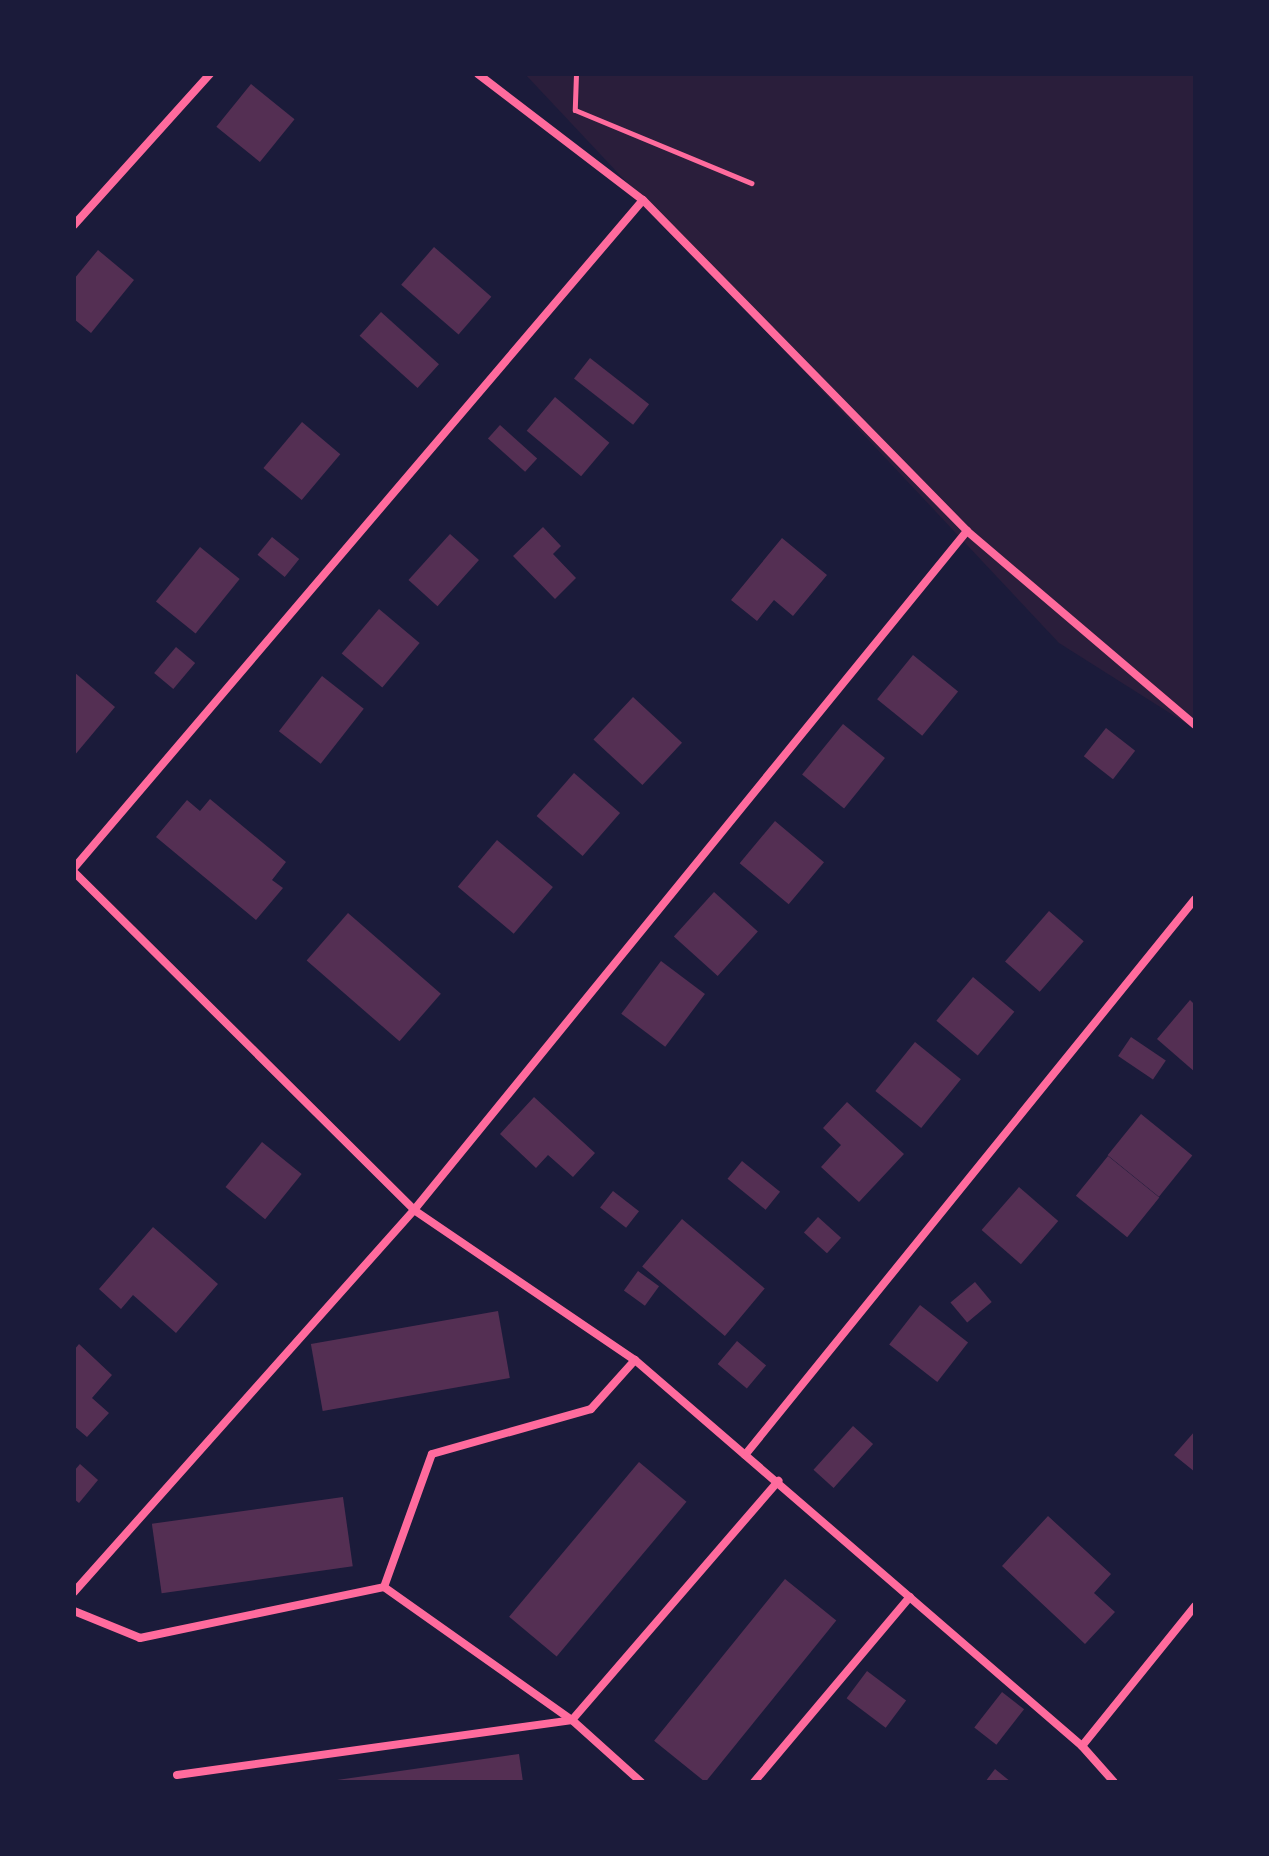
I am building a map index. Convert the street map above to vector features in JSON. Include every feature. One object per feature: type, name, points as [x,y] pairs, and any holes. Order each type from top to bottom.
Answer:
[{"type":"street","points":[[74,225],[210,74]]},
{"type":"street","points":[[478,74],[643,200],[967,531],[1195,725]]},
{"type":"street","points":[[643,200],[74,870],[414,1210],[635,1360],[1082,1746],[1114,1782]]},
{"type":"street","points":[[74,1592],[414,1210],[967,531]]},
{"type":"street","points":[[745,1455],[1195,899]]},
{"type":"street","points":[[384,1587],[432,1454],[591,1409],[635,1360]]},
{"type":"street","points":[[177,1775],[572,1720],[778,1481]]},
{"type":"street","points":[[74,1611],[140,1638],[384,1587],[572,1720],[641,1782]]},
{"type":"street","points":[[754,1782],[910,1597]]},
{"type":"street","points":[[1082,1746],[1195,1606]]},
{"type":"path","points":[[576,74],[575,110],[751,183]]},
{"type":"shaded area","points":[[525,74],[1195,74],[1195,729],[1059,643]]},
{"type":"building","points":[[251,84],[295,119],[260,162],[216,127]]},
{"type":"building","points":[[434,247],[491,297],[459,335],[401,285]]},
{"type":"building","points":[[98,250],[134,280],[91,333],[74,319],[74,279]]},
{"type":"building","points":[[381,312],[439,364],[418,388],[360,336]]},
{"type":"building","points":[[590,358],[649,404],[633,425],[574,378]]},
{"type":"building","points":[[555,397],[609,443],[581,476],[527,431]]},
{"type":"building","points":[[302,422],[340,454],[302,500],[263,468]]},
{"type":"building","points":[[500,425],[537,458],[525,472],[488,438]]},
{"type":"building","points":[[543,527],[561,546],[553,554],[576,578],[555,599],[513,556]]},
{"type":"building","points":[[450,534],[479,560],[437,606],[409,580]]},
{"type":"building","points":[[272,537],[299,559],[285,577],[258,555]]},
{"type":"building","points":[[782,538],[827,575],[793,616],[774,600],[757,621],[731,600]]},
{"type":"building","points":[[200,547],[240,579],[196,633],[156,601]]},
{"type":"building","points":[[379,609],[420,643],[382,687],[342,653]]},
{"type":"building","points":[[176,647],[195,663],[173,689],[154,673]]},
{"type":"building","points":[[913,655],[958,692],[922,736],[877,699]]},
{"type":"building","points":[[74,672],[115,707],[74,756]]},
{"type":"building","points":[[322,676],[364,709],[321,764],[279,731]]},
{"type":"building","points":[[633,697],[682,743],[642,785],[593,739]]},
{"type":"building","points":[[843,724],[885,758],[844,808],[802,775]]},
{"type":"building","points":[[1106,728],[1135,751],[1113,779],[1084,756]]},
{"type":"building","points":[[574,773],[620,813],[583,856],[537,816]]},
{"type":"building","points":[[210,799],[286,862],[272,880],[283,888],[256,920],[156,837],[187,800],[200,811]]},
{"type":"building","points":[[775,821],[824,862],[789,904],[740,863]]},
{"type":"building","points":[[497,840],[553,887],[514,934],[458,887]]},
{"type":"building","points":[[714,892],[758,931],[718,976],[674,937]]},
{"type":"building","points":[[1049,911],[1084,941],[1040,992],[1005,962]]},
{"type":"building","points":[[348,913],[441,994],[399,1041],[307,961]]},
{"type":"building","points":[[661,961],[705,994],[665,1047],[621,1014]]},
{"type":"building","points":[[973,977],[1014,1012],[978,1055],[936,1021]]},
{"type":"building","points":[[1190,1000],[1195,1005],[1195,1072],[1157,1039]]},
{"type":"building","points":[[1131,1037],[1166,1060],[1153,1080],[1118,1056]]},
{"type":"building","points":[[915,1042],[961,1079],[921,1128],[875,1091]]},
{"type":"building","points":[[534,1097],[595,1153],[573,1177],[548,1155],[536,1168],[500,1134]]},
{"type":"building","points":[[847,1102],[904,1154],[859,1202],[821,1167],[841,1145],[823,1128]]},
{"type":"building","points":[[1141,1114],[1192,1156],[1159,1197],[1108,1155]]},
{"type":"building","points":[[262,1142],[302,1174],[265,1219],[225,1187]]},
{"type":"building","points":[[1108,1156],[1159,1198],[1127,1237],[1076,1196]]},
{"type":"building","points":[[742,1161],[780,1192],[766,1210],[728,1179]]},
{"type":"building","points":[[1019,1187],[1058,1221],[1021,1264],[982,1230]]},
{"type":"building","points":[[613,1191],[639,1211],[626,1228],[600,1208]]},
{"type":"building","points":[[818,1217],[841,1238],[827,1253],[804,1233]]},
{"type":"building","points":[[682,1219],[765,1288],[725,1336],[642,1266]]},
{"type":"building","points":[[153,1227],[218,1284],[176,1333],[133,1295],[121,1309],[99,1289]]},
{"type":"building","points":[[638,1271],[659,1286],[645,1306],[624,1290]]},
{"type":"building","points":[[975,1282],[992,1302],[967,1322],[950,1303]]},
{"type":"building","points":[[920,1305],[968,1343],[937,1382],[889,1344]]},
{"type":"building","points":[[498,1311],[510,1378],[323,1411],[311,1344]]},
{"type":"building","points":[[737,1341],[766,1365],[747,1388],[718,1364]]},
{"type":"building","points":[[79,1344],[112,1375],[92,1398],[109,1413],[87,1437],[74,1426],[74,1350]]},
{"type":"building","points":[[853,1426],[873,1444],[834,1488],[814,1470]]},
{"type":"building","points":[[1195,1431],[1195,1472],[1174,1455]]},
{"type":"building","points":[[639,1462],[686,1502],[557,1657],[509,1617]]},
{"type":"building","points":[[80,1464],[98,1480],[79,1503],[74,1499],[74,1471]]},
{"type":"building","points":[[343,1497],[353,1566],[162,1593],[152,1524]]},
{"type":"building","points":[[1048,1516],[1111,1574],[1094,1593],[1115,1612],[1085,1644],[1002,1566]]},
{"type":"building","points":[[785,1579],[836,1621],[706,1782],[654,1741]]},
{"type":"building","points":[[867,1671],[906,1700],[886,1728],[847,1698]]},
{"type":"building","points":[[1002,1692],[1024,1709],[996,1745],[974,1727]]},
{"type":"building","points":[[519,1754],[523,1782],[337,1782],[337,1780]]},
{"type":"building","points":[[995,1769],[1011,1782],[985,1782]]}]
